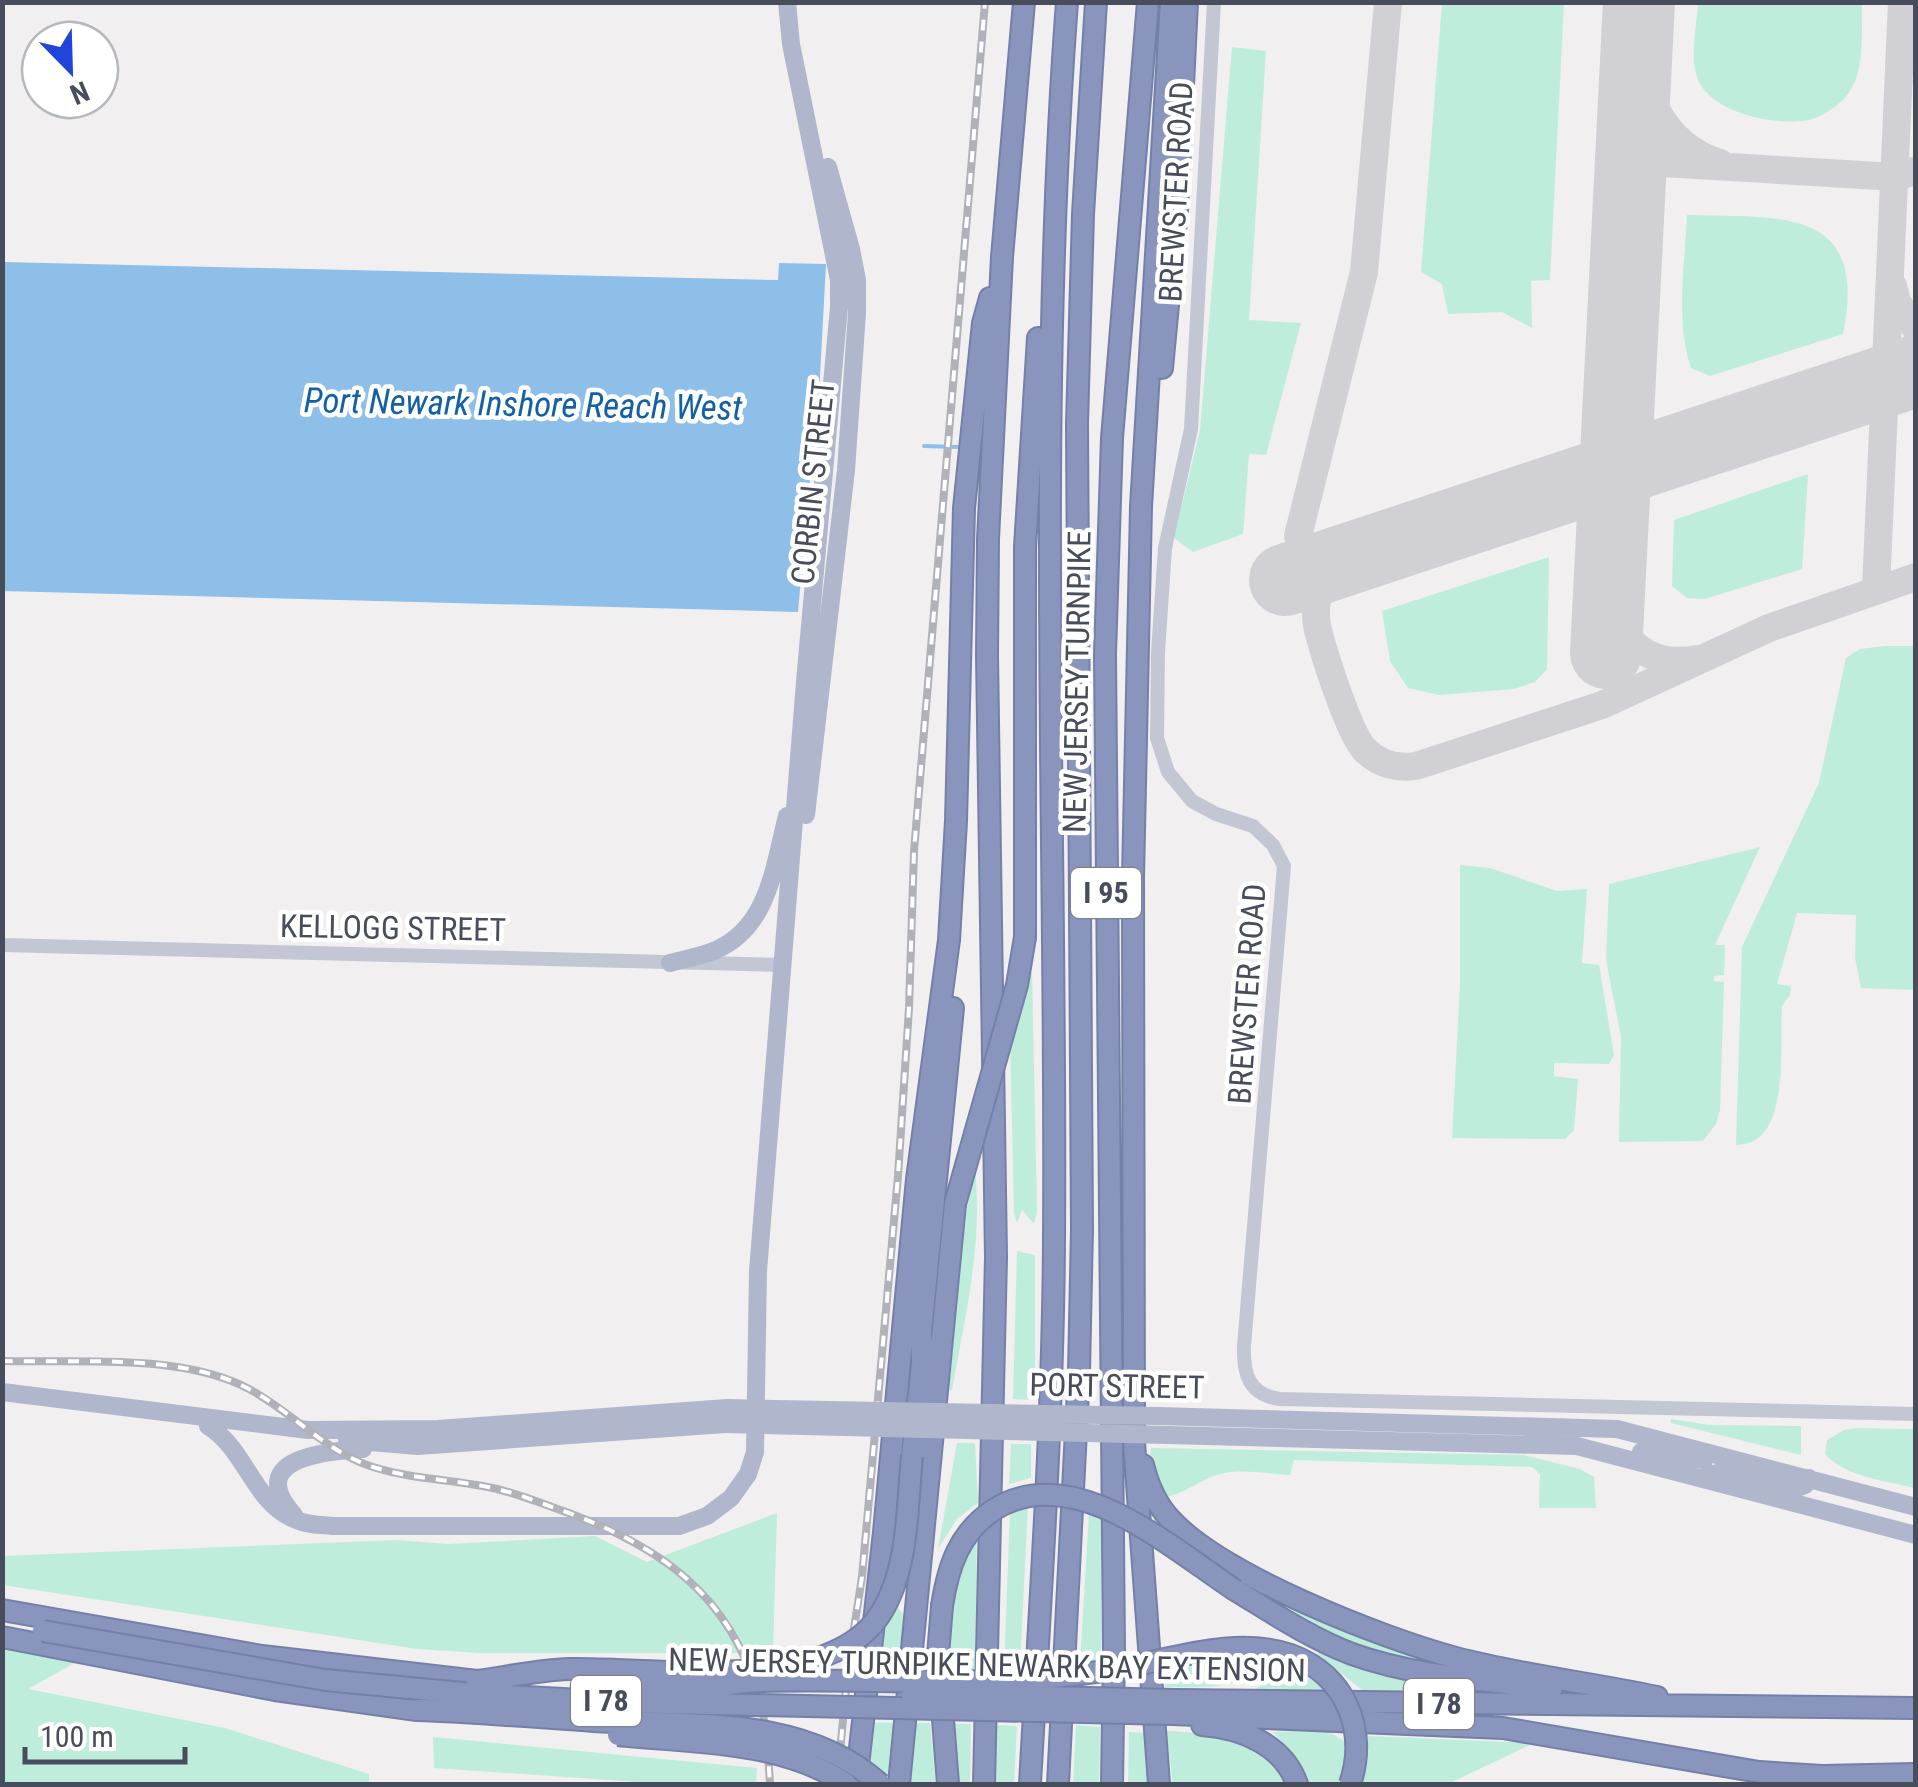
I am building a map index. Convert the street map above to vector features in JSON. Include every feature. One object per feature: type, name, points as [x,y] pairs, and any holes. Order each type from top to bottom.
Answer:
[{"type":"highway","points":[[984,1784],[996,1276],[987,641],[1002,257],[1024,2]]},
{"type":"highway","name":"NEW JERSEY TURNPIKE","points":[[1030,1784],[1052,1396],[1048,497],[1054,242],[1067,2]]},
{"type":"highway","name":"NEW JERSEY TURNPIKE","points":[[1058,1784],[1080,1338],[1076,496],[1084,214],[1096,2]]},
{"type":"highway","name":"NEW JERSEY TURNPIKE","points":[[1112,1784],[1105,635],[1117,369],[1148,2]]},
{"type":"highway","points":[[1171,2],[1141,507],[1133,866],[1147,1418],[1145,1473],[1164,1513],[1199,1544],[1263,1581],[1356,1623],[1439,1653],[1703,1707]]},
{"type":"highway","points":[[1141,559],[1177,210],[1187,2]]},
{"type":"highway","points":[[478,1681],[567,1669],[790,1666],[837,1653],[857,1640],[875,1622],[893,1589],[902,1554],[922,1360],[943,1238],[1016,985],[1025,938],[1026,506],[1040,302],[1054,242]]},
{"type":"highway","points":[[856,1784],[918,1168],[948,952],[956,820],[966,476],[983,323],[1002,257]]},
{"type":"highway","points":[[922,1360],[956,983],[956,820]]},
{"type":"highway","points":[[898,1784],[955,1204]]},
{"type":"highway","points":[[1147,1418],[1134,1442],[1159,1784]]},
{"type":"highway","points":[[948,1784],[938,1663],[942,1606],[951,1564],[967,1535],[998,1508],[1041,1494],[1069,1496],[1103,1507],[1331,1645],[1397,1667],[1703,1707]]},
{"type":"highway","name":"NEW JERSEY TURNPIKE NEWARK BAY EXTENSION","points":[[2,1610],[44,1624],[325,1680],[619,1702],[1120,1713],[1916,1708]]},
{"type":"highway","name":"NEW JERSEY TURNPIKE NEWARK BAY EXTENSION","points":[[2,1625],[44,1624],[262,1656],[478,1681],[1504,1728],[1759,1772],[1912,1776]]},
{"type":"highway","points":[[2,1637],[307,1696],[417,1710],[757,1731],[830,1751],[880,1784]]},
{"type":"highway","points":[[688,1689],[762,1682],[1056,1678],[1214,1650],[1268,1650],[1308,1663],[1344,1696],[1357,1738],[1350,1784]]},
{"type":"highway","points":[[417,1710],[456,1718],[772,1754],[808,1764],[846,1784]]},
{"type":"highway","points":[[1174,1713],[1256,1739],[1282,1757],[1296,1784]]},
{"type":"highway","points":[[1882,1784],[1912,1776]]},
{"type":"main road","name":"CORBIN STREET","points":[[307,1523],[422,1528],[597,1524],[660,1528],[698,1520],[731,1498],[752,1465],[759,1351],[758,1271],[840,307],[787,2]]},
{"type":"main road","name":"CORBIN STREET","points":[[791,874],[806,816],[854,382],[857,312],[857,280],[851,249],[822,146],[803,101]]},
{"type":"main road","points":[[670,963],[714,951],[740,937],[758,916],[798,772]]},
{"type":"main road","points":[[2,1392],[313,1434]]},
{"type":"main road","points":[[2,1403],[155,1414],[208,1426],[313,1434]]},
{"type":"main road","name":"PORT STREET","points":[[313,1434],[726,1416],[1147,1418],[1602,1428],[1645,1434],[1916,1507]]},
{"type":"main road","name":"PORT STREET","points":[[313,1434],[418,1446],[726,1416],[1168,1436],[1555,1444],[1626,1456],[1916,1535]]},
{"type":"main road","points":[[208,1426],[230,1443],[268,1501],[290,1518],[307,1523]]},
{"type":"main road","points":[[307,1523],[289,1509],[281,1492],[282,1475],[294,1460],[324,1452],[418,1446]]},
{"type":"main road","points":[[1626,1456],[1648,1450],[1707,1460],[1729,1456]]},
{"type":"main road","points":[[1700,1477],[1732,1471],[1797,1488],[1809,1478]]},
{"type":"street","name":"BREWSTER ROAD","points":[[1214,2],[1191,429],[1165,548],[1156,715],[1160,750],[1168,772],[1182,791],[1203,808],[1253,826],[1264,834],[1284,866],[1244,1346],[1248,1381],[1264,1396],[1280,1399],[1916,1414]]},
{"type":"street","name":"KELLOGG STREET","points":[[2,945],[783,966]]},
{"type":"green space","points":[[1442,3],[1564,3],[1550,280],[1531,281],[1532,328],[1502,312],[1448,314],[1442,284],[1421,272]]},
{"type":"green space","points":[[1698,3],[1862,3],[1861,50],[1854,84],[1836,106],[1809,120],[1763,119],[1731,109],[1706,92],[1695,72]]},
{"type":"green space","points":[[1232,47],[1266,51],[1249,320],[1301,323],[1266,455],[1249,454],[1243,534],[1193,552],[1174,538],[1200,430]]},
{"type":"green space","points":[[1687,215],[1784,220],[1810,227],[1830,240],[1843,261],[1848,292],[1843,334],[1710,376],[1691,368],[1682,312]]},
{"type":"green space","points":[[1808,474],[1802,569],[1705,599],[1687,598],[1672,586],[1674,520]]},
{"type":"green space","points":[[1549,557],[1547,669],[1535,682],[1514,689],[1439,695],[1408,688],[1390,661],[1382,611]]},
{"type":"green space","points":[[1915,646],[1915,990],[1861,988],[1855,958],[1856,915],[1797,913],[1777,984],[1791,986],[1782,1006],[1781,1067],[1774,1112],[1766,1129],[1754,1141],[1736,1145],[1742,947],[1819,783],[1846,658],[1860,649]]},
{"type":"green space","points":[[1760,847],[1715,945],[1725,945],[1724,975],[1714,976],[1714,981],[1724,982],[1720,1110],[1716,1124],[1703,1141],[1619,1142],[1621,1037],[1606,960],[1609,884]]},
{"type":"green space","points":[[1460,865],[1490,868],[1557,891],[1587,889],[1582,963],[1599,965],[1614,1055],[1609,1064],[1554,1063],[1554,1076],[1578,1079],[1574,1130],[1565,1139],[1452,1138],[1460,985]]},
{"type":"green space","points":[[1032,971],[1037,1212],[1034,1224],[1022,1210],[1017,1223],[1014,1213],[1010,1035]]},
{"type":"green space","points":[[975,1170],[977,1225],[971,1280],[952,1390],[942,1390],[954,1268]]},
{"type":"green space","points":[[1017,1251],[1035,1255],[1035,1400],[1013,1399]]},
{"type":"green space","points":[[1671,1419],[1710,1425],[1801,1426],[1801,1455],[1671,1423]]},
{"type":"green space","points":[[1857,1428],[1915,1429],[1915,1488],[1855,1473],[1825,1454],[1827,1440]]},
{"type":"green space","points":[[957,1443],[975,1443],[978,1503],[957,1519],[938,1549]]},
{"type":"green space","points":[[1011,1444],[1031,1444],[1031,1478],[1009,1484]]},
{"type":"green space","points":[[1151,1448],[1523,1455],[1580,1469],[1594,1477],[1596,1508],[1539,1508],[1540,1474],[1532,1467],[1294,1460],[1290,1475],[1225,1473],[1165,1497],[1150,1467]]},
{"type":"green space","points":[[1028,1503],[1020,1668],[1004,1669],[1010,1511]]},
{"type":"green space","points":[[777,1513],[773,1653],[479,1653],[417,1649],[3,1585],[3,1556],[396,1540],[448,1544],[595,1536],[647,1562]]},
{"type":"green space","points":[[1089,1513],[1101,1518],[1101,1659],[1080,1663]]},
{"type":"green space","points":[[977,1533],[975,1670],[944,1673],[954,1577]]},
{"type":"green space","points":[[1258,1584],[1431,1657],[1389,1654],[1338,1637],[1290,1611]]},
{"type":"green space","points":[[897,1606],[904,1616],[900,1671],[874,1673],[878,1634]]},
{"type":"green space","points":[[2,1648],[78,1661],[28,1689],[225,1728],[369,1774],[369,1784],[3,1784]]},
{"type":"green space","points":[[1322,1650],[1497,1692],[1362,1690],[1317,1654]]},
{"type":"green space","points":[[1227,1655],[1268,1659],[1259,1670],[1235,1682],[1165,1687],[1166,1666]]},
{"type":"green space","points":[[1284,1661],[1316,1678],[1325,1690],[1256,1689],[1278,1672]]},
{"type":"green space","points":[[868,1722],[894,1723],[890,1784],[864,1762]]},
{"type":"green space","points":[[910,1723],[930,1723],[936,1784],[909,1784]]},
{"type":"green space","points":[[951,1724],[971,1724],[970,1784],[957,1784]]},
{"type":"green space","points":[[996,1725],[1017,1726],[1014,1784],[995,1784]]},
{"type":"green space","points":[[1076,1725],[1100,1727],[1099,1784],[1073,1784]]},
{"type":"green space","points":[[1166,1731],[1218,1737],[1251,1750],[1266,1759],[1286,1784],[1173,1784]]},
{"type":"green space","points":[[1328,1731],[1347,1743],[1340,1784],[1307,1784],[1294,1755],[1273,1732]]},
{"type":"green space","points":[[1129,1732],[1145,1733],[1150,1784],[1128,1784]]},
{"type":"green space","points":[[1368,1736],[1534,1743],[1448,1784],[1360,1784],[1368,1757]]},
{"type":"green space","points":[[433,1737],[757,1768],[756,1784],[639,1784],[434,1768]]},
{"type":"water","name":"Port Newark Inshore Reach West","points":[[3,262],[778,280],[779,263],[826,264],[817,432],[798,612],[3,591]]},
{"type":"waterway","points":[[924,446],[957,447]]},
{"type":"taxiway","points":[[1329,565],[1310,561],[1298,536],[1364,272],[1388,2]]},
{"type":"taxiway","points":[[1876,589],[1902,2]]},
{"type":"taxiway","points":[[1637,32],[1643,74],[1658,112],[1683,143],[1720,163]]},
{"type":"taxiway","points":[[1630,161],[1896,177],[1914,171]]},
{"type":"taxiway","points":[[1893,286],[1897,302],[1916,329]]},
{"type":"taxiway","points":[[1370,552],[1342,565],[1325,581],[1317,602],[1317,626],[1337,691],[1359,741],[1376,759],[1402,767],[1416,766],[1602,705],[1769,628],[1916,577]]},
{"type":"taxiway","points":[[1610,586],[1618,620],[1635,645],[1662,659],[1698,659]]},
{"type":"runway","points":[[1606,653],[1639,2]]},
{"type":"runway","points":[[1285,580],[1916,371]]},
{"type":"railway","points":[[837,1784],[848,1667],[862,1577],[898,1176],[914,851],[985,2]]},
{"type":"railway","points":[[2,1361],[129,1362],[222,1378],[249,1389],[338,1450],[370,1466],[506,1491],[634,1542],[688,1580],[729,1629],[745,1659],[761,1705],[770,1784]]}]
